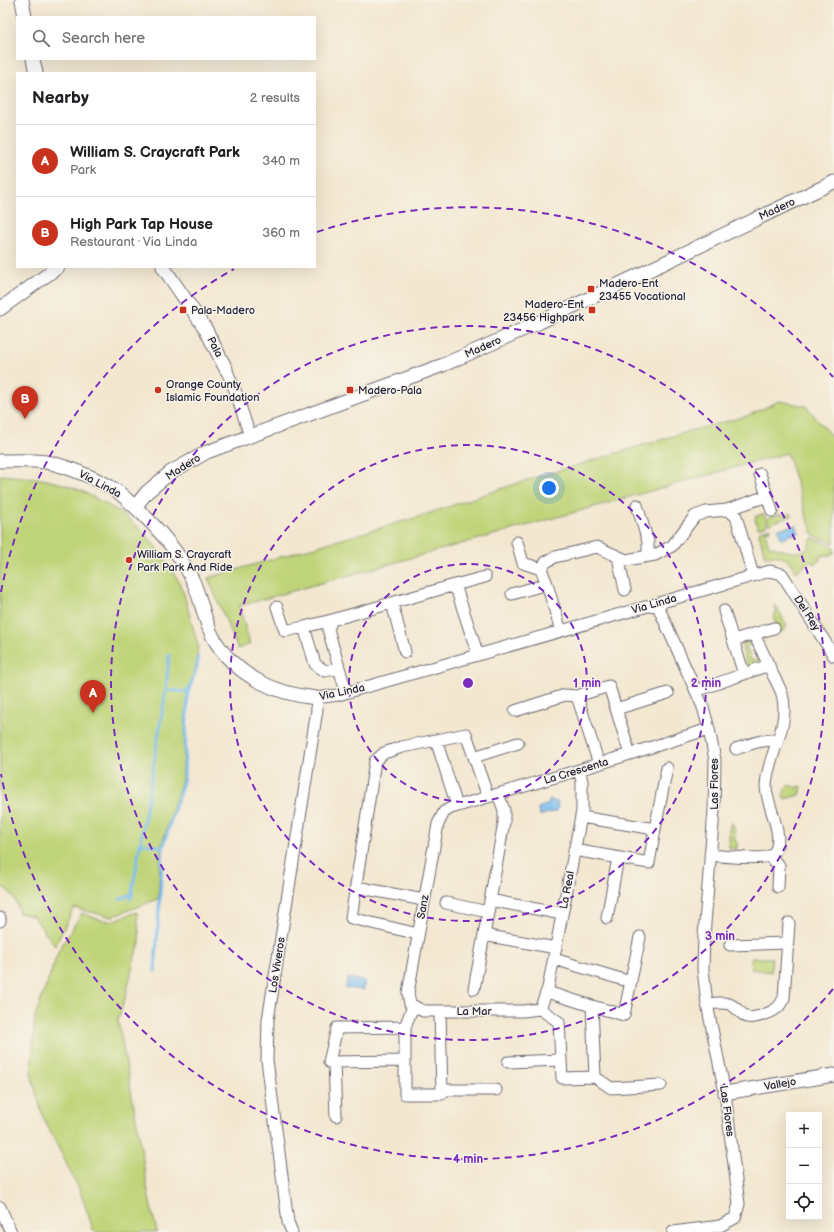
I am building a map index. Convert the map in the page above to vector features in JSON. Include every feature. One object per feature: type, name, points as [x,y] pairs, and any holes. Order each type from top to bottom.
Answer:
[{"type":"street","points":[[22,0],[25,16]]},
{"type":"street","points":[[33,60],[36,72]]},
{"type":"street","name":"Madero","points":[[135,507],[147,492],[172,472],[208,452],[443,365],[540,322],[834,182]]},
{"type":"street","points":[[0,309],[57,268]]},
{"type":"street","name":"Pala","points":[[164,268],[205,328],[235,390],[250,436]]},
{"type":"street","name":"Via Linda","points":[[0,461],[47,462],[70,469],[118,491],[151,521],[177,552],[192,578],[213,636],[223,652],[258,681],[279,691],[299,696],[316,698],[346,692],[657,604],[753,575],[770,571],[777,572]]},
{"type":"street","points":[[760,474],[772,512]]},
{"type":"street","points":[[541,569],[546,562],[555,558],[597,547],[626,560],[656,555],[672,546],[695,516],[706,512],[727,510],[767,496]]},
{"type":"street","points":[[637,505],[648,542],[648,556]]},
{"type":"street","points":[[727,510],[736,516],[753,575]]},
{"type":"street","points":[[517,542],[523,563],[541,569],[561,631]]},
{"type":"street","points":[[618,557],[625,590]]},
{"type":"street","name":"Del Rey","points":[[777,572],[782,574],[834,656]]},
{"type":"street","points":[[277,607],[285,631],[332,620],[451,586],[485,578]]},
{"type":"street","points":[[512,594],[547,584]]},
{"type":"street","points":[[451,586],[457,591],[478,655]]},
{"type":"street","points":[[392,603],[405,652]]},
{"type":"street","name":"Las Flores","points":[[657,604],[703,707],[715,760],[714,810],[704,936],[703,969],[707,1004],[725,1093],[739,1204],[735,1218],[720,1226],[673,1232]]},
{"type":"street","points":[[724,611],[744,674]]},
{"type":"street","points":[[332,620],[328,629],[346,692]]},
{"type":"street","points":[[304,627],[315,664],[325,671],[339,668]]},
{"type":"street","points":[[733,640],[774,628]]},
{"type":"street","points":[[710,855],[760,858],[769,857],[774,853],[776,847],[777,827],[768,799],[766,786],[784,718],[784,708],[782,695],[754,634]]},
{"type":"street","points":[[696,691],[769,665]]},
{"type":"street","points":[[515,711],[565,695],[577,696],[609,686],[630,754]]},
{"type":"street","points":[[616,709],[668,693]]},
{"type":"street","points":[[577,696],[599,764]]},
{"type":"street","name":"Los Viveros","points":[[292,1232],[288,1222],[266,1060],[268,1028],[316,710],[316,698]]},
{"type":"street","name":"La Crescenta","points":[[444,812],[457,806],[599,764],[709,729]]},
{"type":"street","points":[[418,934],[351,918],[375,761],[384,753],[402,747],[466,734],[474,757],[493,796],[504,810],[504,822],[474,989]]},
{"type":"street","points":[[436,740],[457,806]]},
{"type":"street","points":[[736,749],[758,742],[778,740]]},
{"type":"street","points":[[474,757],[518,743]]},
{"type":"street","points":[[574,850],[649,863],[667,768]]},
{"type":"street","name":"La Real","points":[[540,1009],[547,992],[554,959],[580,817],[582,780],[579,770]]},
{"type":"street","name":"Sanz","points":[[411,1005],[408,993],[418,934],[438,824],[444,812]]},
{"type":"street","points":[[580,817],[655,829]]},
{"type":"street","points":[[769,857],[779,865],[778,887]]},
{"type":"street","points":[[607,918],[618,858]]},
{"type":"street","points":[[356,887],[424,900]]},
{"type":"street","points":[[490,900],[562,914]]},
{"type":"street","points":[[446,904],[488,912]]},
{"type":"street","points":[[707,1004],[722,1002],[732,1004],[740,1013],[747,1017],[754,1017],[778,1008],[784,998],[788,923]]},
{"type":"street","points":[[484,935],[556,948]]},
{"type":"street","points":[[547,992],[624,1016],[640,937]]},
{"type":"street","points":[[730,945],[787,943]]},
{"type":"street","points":[[554,959],[631,982]]},
{"type":"street","points":[[411,1005],[405,1027],[405,1094],[442,1094],[440,1011]]},
{"type":"street","name":"La Mar","points":[[411,1005],[423,1011],[523,1011],[540,1009]]},
{"type":"street","points":[[592,1006],[595,1078]]},
{"type":"street","points":[[540,1009],[559,1022],[562,1078],[595,1078],[611,1088],[661,1085]]},
{"type":"street","points":[[405,1027],[337,1028],[329,1062],[405,1061]]},
{"type":"street","points":[[508,1062],[562,1060]]},
{"type":"street","points":[[334,1062],[336,1116]]},
{"type":"street","name":"Vallejo","points":[[725,1093],[834,1075]]},
{"type":"street","points":[[442,1090],[496,1090]]},
{"type":"street","points":[[0,1207],[11,1232]]},
{"type":"green space","points":[[779,401],[806,406],[834,441],[834,543],[814,536],[787,453],[239,606],[250,644],[238,649],[208,578],[421,516],[521,482],[693,430],[747,416]]},
{"type":"green space","points":[[0,475],[37,478],[63,484],[82,491],[115,509],[131,521],[147,536],[177,578],[184,594],[198,646],[196,666],[188,692],[182,779],[161,847],[158,899],[111,917],[74,908],[55,946],[33,916],[19,913],[11,893],[0,886]]},
{"type":"green space","points":[[791,513],[792,516],[774,522],[771,525],[769,524],[767,518]]},
{"type":"green space","points":[[763,514],[767,524],[766,526],[759,528],[757,527],[755,519],[756,516]]},
{"type":"green space","points":[[771,528],[765,532],[769,546],[798,552],[807,549],[812,538],[833,546],[834,553],[827,556],[826,554],[821,556],[819,561],[813,564],[811,561],[796,572],[790,563],[784,558],[780,556],[765,556],[759,533],[760,531]]},
{"type":"green space","points":[[775,604],[787,626],[783,631],[778,633],[774,618],[776,613]]},
{"type":"green space","points":[[749,641],[752,643],[746,647],[752,661],[760,658],[760,661],[747,666],[741,644]]},
{"type":"green space","points":[[788,785],[798,788],[799,786],[802,787],[800,795],[784,799],[784,789]]},
{"type":"green space","points":[[731,823],[734,826],[737,849],[729,848],[729,828]]},
{"type":"green space","points":[[137,912],[140,943],[135,956],[126,995],[118,1020],[149,1198],[157,1232],[94,1232],[80,1191],[43,1117],[31,1074],[35,1016],[59,950],[82,913],[101,920],[111,921]]},
{"type":"green space","points":[[751,958],[772,958],[771,972],[751,969]]},
{"type":"water","points":[[796,525],[799,533],[781,539],[778,529]]},
{"type":"water","points":[[549,800],[558,802],[557,811],[539,815],[538,808],[549,804]]},
{"type":"water","points":[[348,978],[364,981],[364,990],[345,988]]},
{"type":"waterway","points":[[131,899],[166,690],[169,655]]},
{"type":"waterway","points":[[188,692],[197,667],[198,657]]},
{"type":"waterway","points":[[163,847],[184,778],[188,692],[166,690]]},
{"type":"waterway","points":[[140,843],[163,847],[155,971]]},
{"type":"waterway","points":[[120,899],[132,894]]},
{"type":"place","name":"Madero-Ent 23455 Vocational","points":[[591,289]]},
{"type":"place","name":"Pala-Madero","points":[[183,310]]},
{"type":"place","name":"Madero-Ent 23456 Highpark","points":[[592,310]]},
{"type":"place","name":"Orange County Islamic Foundation","points":[[158,390]]},
{"type":"place","name":"Madero-Pala","points":[[350,390]]},
{"type":"place","name":"High Park Tap House","points":[[25,419]]},
{"type":"place","name":"William S. Craycraft Park Park And Ride","points":[[129,560]]},
{"type":"place","name":"William S. Craycraft Park","points":[[93,713]]}]
